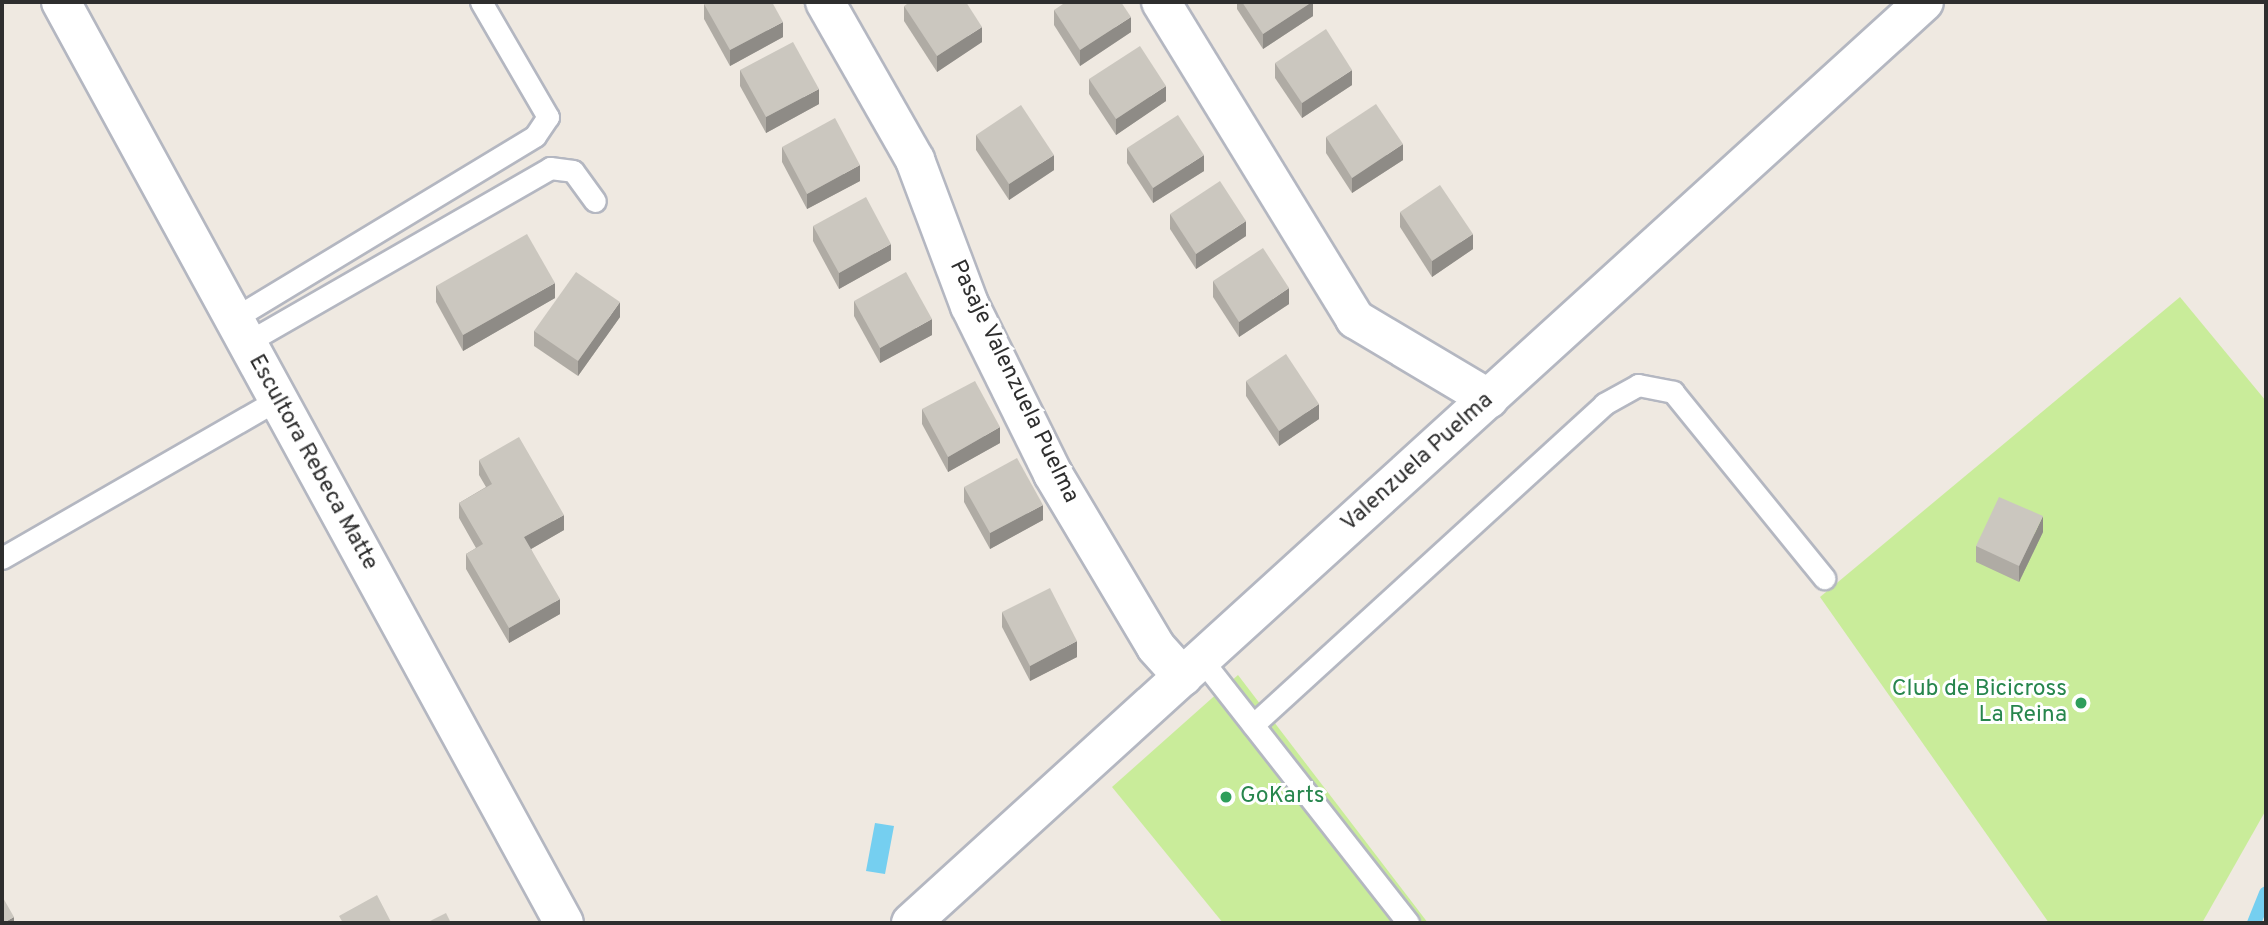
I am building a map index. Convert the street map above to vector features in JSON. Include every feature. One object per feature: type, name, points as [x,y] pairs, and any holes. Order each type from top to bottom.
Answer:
[{"type":"street","name":"Escultora Rebeca Matte","points":[[61,2],[564,923]]},
{"type":"street","name":"Pasaje Valenzuela Puelma","points":[[825,2],[915,160],[970,306],[1053,474],[1156,647],[1192,668]]},
{"type":"street","points":[[1161,2],[1355,319],[1489,398]]},
{"type":"street","name":"Valenzuela Puelma","points":[[911,923],[1924,2]]},
{"type":"lane","points":[[240,331],[535,136],[548,117],[481,2]]},
{"type":"lane","points":[[240,331],[550,168],[573,171],[595,201]]},
{"type":"lane","points":[[1253,724],[1604,404],[1638,385],[1674,392],[1824,578]]},
{"type":"lane","points":[[2,558],[278,399]]},
{"type":"lane","points":[[1192,668],[1253,724],[1408,923]]},
{"type":"green space","name":"Club de Bicicross La Reina","points":[[2180,297],[2266,401],[2266,810],[2202,923],[2049,923],[1820,597]]},
{"type":"green space","name":"GoKarts","points":[[1238,675],[1428,923],[1223,923],[1112,787]]},
{"type":"water","points":[[875,823],[894,826],[885,874],[866,871]]},
{"type":"building","points":[[772,2],[783,22],[730,50],[704,4]]},
{"type":"building","points":[[910,2],[966,2],[982,27],[937,56],[904,6]]},
{"type":"building","points":[[1066,2],[1121,2],[1131,17],[1080,50],[1054,10]]},
{"type":"building","points":[[1242,2],[1312,2],[1263,34]]},
{"type":"building","points":[[1326,29],[1352,70],[1302,103],[1275,63]]},
{"type":"building","points":[[793,42],[819,89],[766,117],[740,70]]},
{"type":"building","points":[[1140,46],[1166,86],[1116,119],[1089,79]]},
{"type":"building","points":[[1376,104],[1403,144],[1352,178],[1326,137]]},
{"type":"building","points":[[1021,105],[1054,155],[1009,184],[976,135]]},
{"type":"building","points":[[1178,115],[1204,155],[1153,188],[1127,148]]},
{"type":"building","points":[[835,118],[860,165],[807,194],[782,147]]},
{"type":"building","points":[[1220,181],[1246,221],[1196,254],[1170,214]]},
{"type":"building","points":[[1440,185],[1473,234],[1432,261],[1400,212]]},
{"type":"building","points":[[866,197],[891,244],[839,273],[813,226]]},
{"type":"building","points":[[527,234],[555,283],[463,335],[436,286]]},
{"type":"building","points":[[1263,248],[1289,288],[1239,322],[1213,281]]},
{"type":"building","points":[[576,272],[620,302],[578,361],[534,331]]},
{"type":"building","points":[[906,272],[932,319],[880,348],[854,301]]},
{"type":"building","points":[[1286,354],[1319,404],[1279,431],[1246,381]]},
{"type":"building","points":[[975,381],[1000,427],[948,457],[922,409]]},
{"type":"building","points":[[519,437],[564,515],[524,537],[560,599],[509,628],[466,554],[483,544],[459,503],[492,484],[479,460]]},
{"type":"building","points":[[1017,458],[1043,505],[990,533],[964,487]]},
{"type":"building","points":[[1999,497],[2043,516],[2019,566],[1976,546]]},
{"type":"building","points":[[1050,588],[1077,641],[1030,666],[1002,612]]},
{"type":"building","points":[[377,895],[394,923],[343,923],[339,916]]},
{"type":"building","points":[[2,896],[14,917],[5,923],[2,923]]},
{"type":"building","points":[[446,913],[451,923],[426,923]]},
{"type":"waterway","points":[[2254,923],[2266,893]]},
{"type":"place","name":"Club de Bicicross La Reina","points":[[2081,703]]},
{"type":"place","name":"GoKarts","points":[[1226,797]]}]
